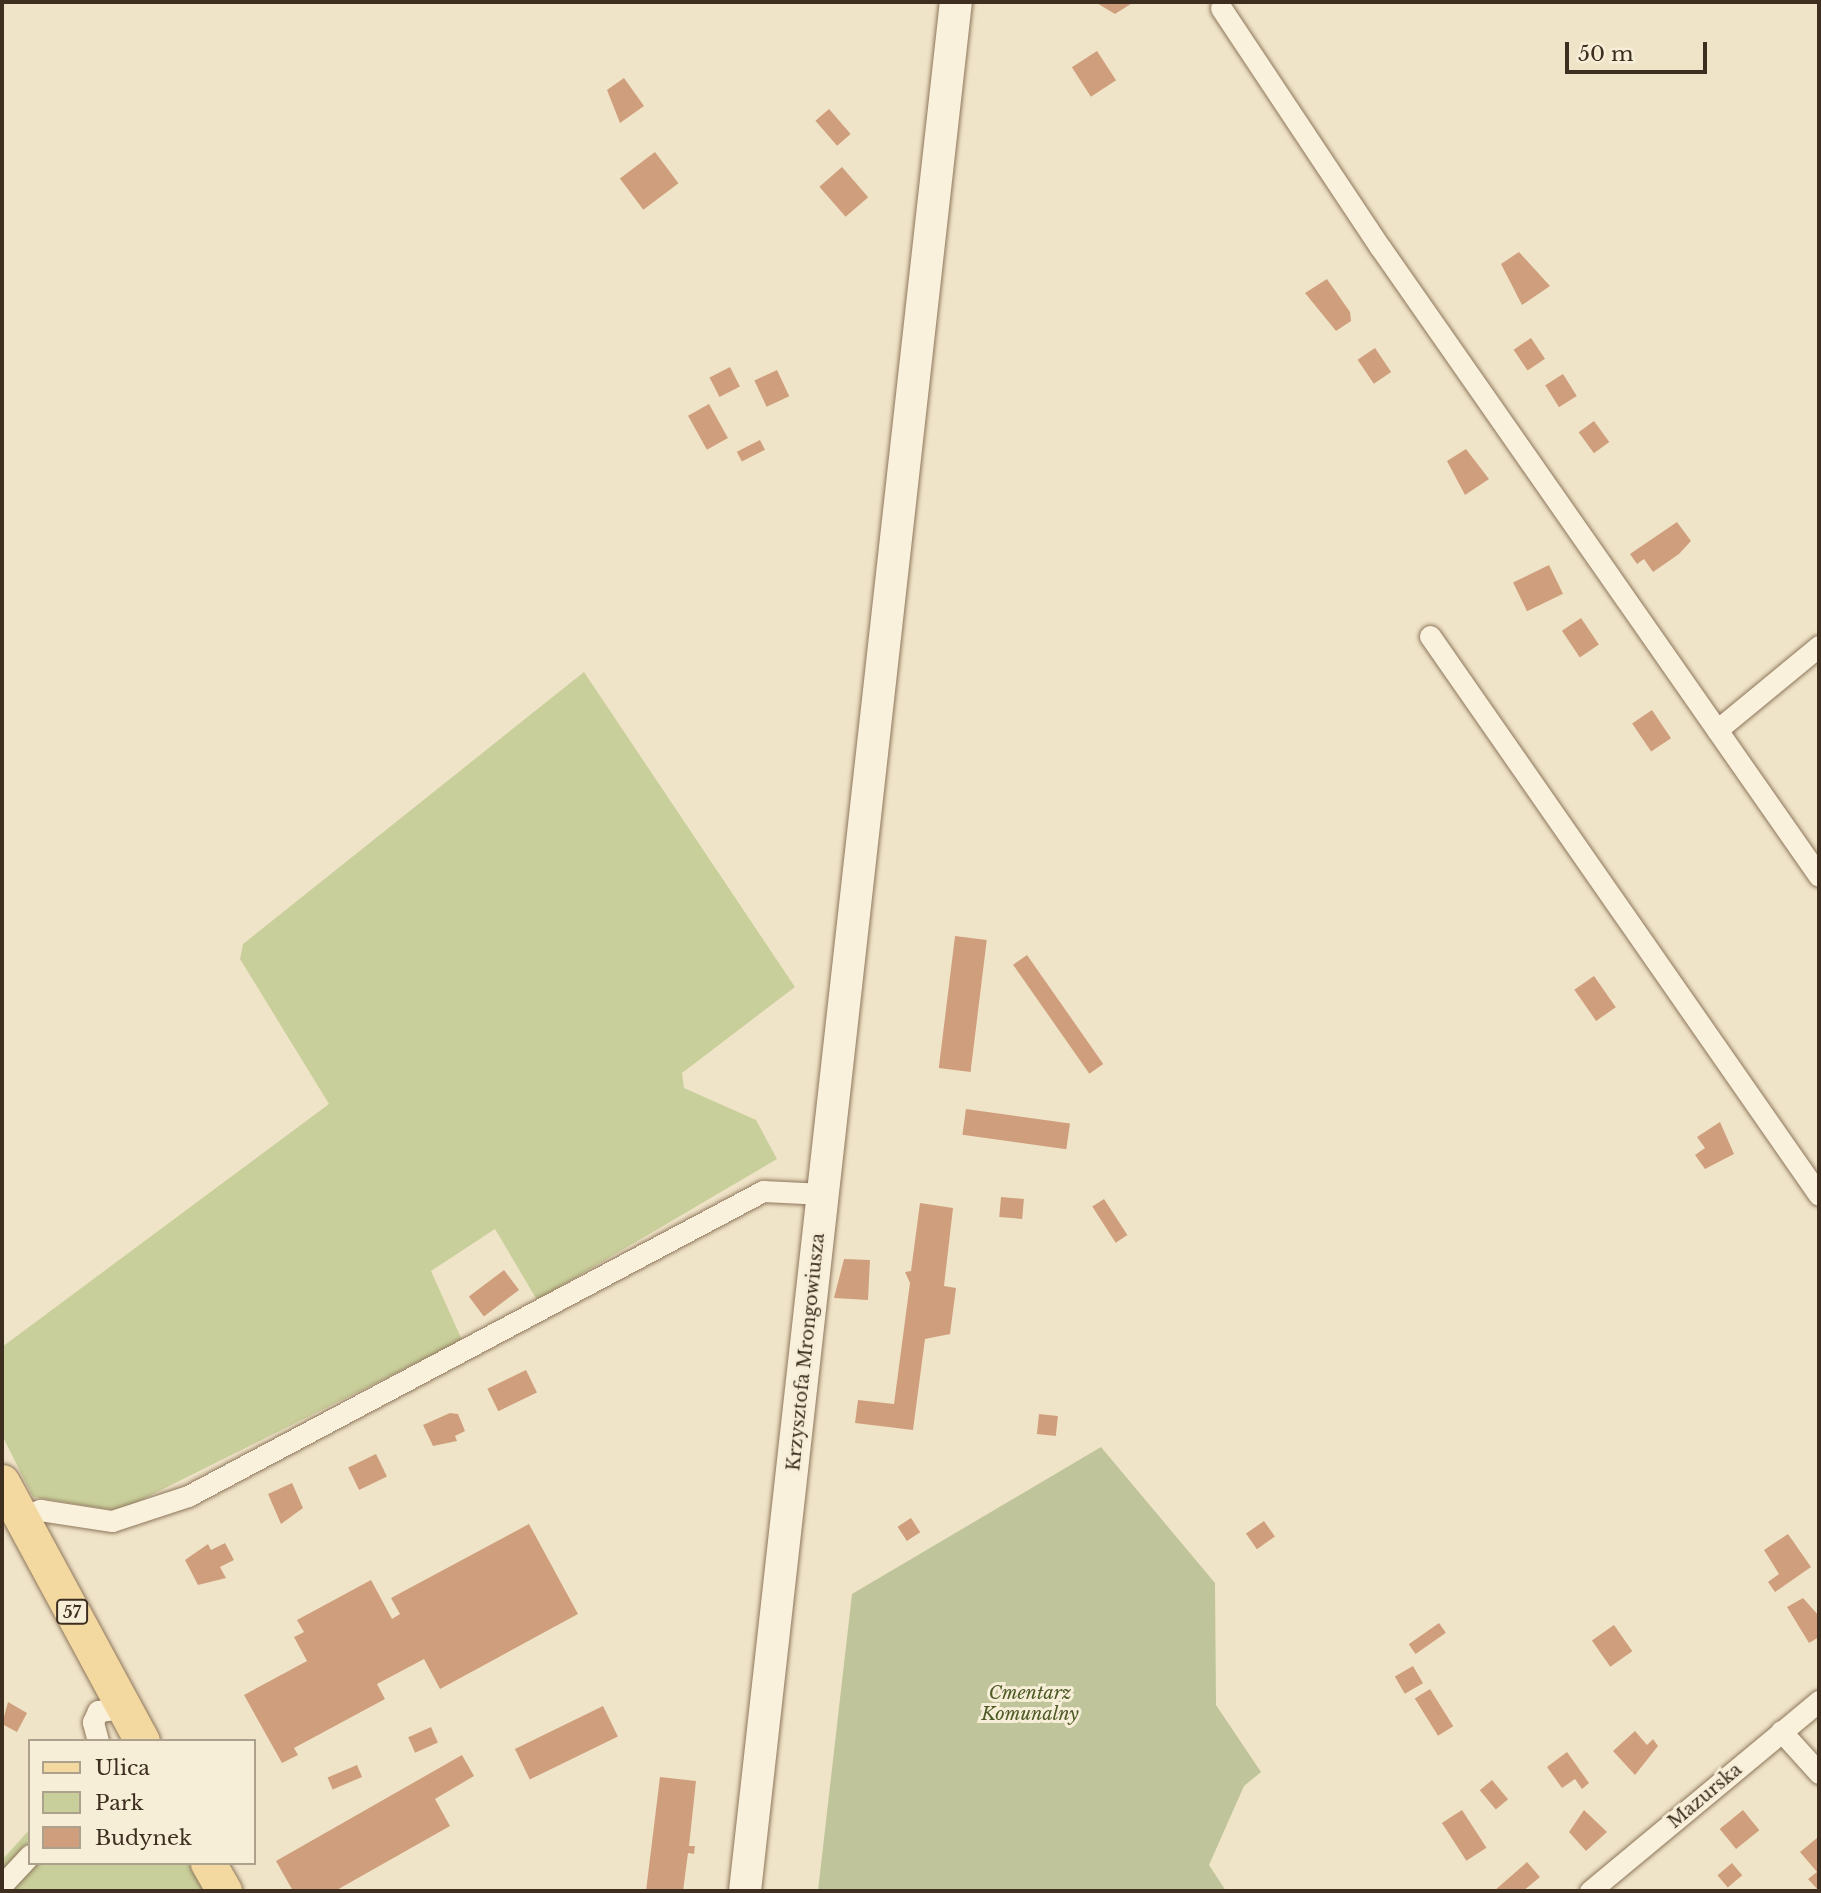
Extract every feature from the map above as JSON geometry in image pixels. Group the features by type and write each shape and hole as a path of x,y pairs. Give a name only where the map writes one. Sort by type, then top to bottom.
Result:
{"main road":[{"name":"Krzysztofa Mrongowiusza","path":"745,1891 956,2"},
{"name":"57","path":"2,1482 141,1739"},
{"path":"209,1865 223,1891"}],"street":[{"path":"1222,4 1819,876"},
{"path":"1430,636 1819,1195"},
{"path":"1717,730 1819,646"},
{"path":"21,1518 40,1510 112,1521 188,1496 763,1191 824,1194"},
{"name":"Mazurska","path":"1590,1891 1819,1701"},
{"path":"97,1739 93,1722 98,1711 125,1709"},
{"path":"1781,1731 1819,1773"},
{"path":"2,1885 28,1857"}],"green space":[{"path":"584,672 795,987 682,1073 684,1088 756,1120 777,1159 537,1300 495,1229 431,1271 462,1340 119,1511 33,1497 2,1435 2,1347 329,1104 240,959 243,944"},
{"name":"Cmentarz Komunalny","path":"1101,1447 1215,1583 1216,1705 1261,1772 1244,1786 1209,1865 1226,1891 818,1891 852,1594"},
{"path":"28,1831 28,1865 196,1865 210,1891 2,1891 2,1860"}],"building":[{"path":"1095,2 1134,2 1115,14"},
{"path":"1097,51 1116,80 1091,97 1072,67"},
{"path":"624,78 644,106 620,123 607,90"},
{"path":"829,109 851,134 837,146 815,121"},
{"path":"655,152 678,183 643,210 620,178"},
{"path":"842,167 868,197 846,217 819,187"},
{"path":"1519,252 1550,286 1522,305 1501,264"},
{"path":"1327,279 1350,312 1351,321 1336,331 1305,293"},
{"path":"1531,338 1545,359 1528,370 1514,350"},
{"path":"1375,348 1391,372 1374,384 1358,360"},
{"path":"730,367 740,387 719,397 710,377"},
{"path":"777,370 789,396 767,407 754,381"},
{"path":"1563,374 1577,396 1559,407 1545,385"},
{"path":"709,404 728,438 707,450 688,416"},
{"path":"1594,421 1609,442 1594,453 1579,432"},
{"path":"760,440 765,450 742,462 737,452"},
{"path":"1466,449 1489,479 1465,495 1447,461"},
{"path":"1677,522 1691,541 1679,554 1653,572 1644,559 1637,564 1630,554"},
{"path":"1549,565 1563,594 1527,611 1513,583"},
{"path":"1581,618 1599,645 1580,657 1562,631"},
{"path":"1652,710 1671,738 1651,752 1632,723"},
{"path":"955,936 987,940 971,1072 939,1068"},
{"path":"1027,955 1103,1064 1089,1074 1013,965"},
{"path":"1594,976 1616,1007 1596,1021 1574,990"},
{"path":"966,1109 1070,1124 1066,1149 962,1135"},
{"path":"1720,1122 1734,1154 1705,1169 1695,1155 1705,1148 1697,1137"},
{"path":"1001,1197 1024,1199 1022,1219 999,1217"},
{"path":"1104,1199 1127,1235 1116,1243 1092,1207"},
{"path":"920,1203 953,1208 944,1286 956,1288 950,1334 925,1339 913,1430 855,1423 858,1400 894,1404 910,1283 905,1272 911,1271"},
{"path":"844,1259 870,1260 868,1300 834,1298"},
{"path":"504,1270 519,1290 484,1316 469,1296"},
{"path":"526,1370 537,1392 498,1411 487,1389"},
{"path":"450,1413 458,1414 465,1431 455,1436 457,1441 433,1446 423,1425"},
{"path":"1039,1414 1058,1416 1056,1436 1037,1434"},
{"path":"376,1454 387,1476 359,1490 348,1468"},
{"path":"292,1483 303,1508 281,1524 268,1494"},
{"path":"911,1518 920,1532 907,1541 898,1527"},
{"path":"1264,1521 1275,1537 1257,1549 1246,1534"},
{"path":"529,1524 578,1614 440,1689 424,1659 377,1684 385,1699 294,1748 298,1755 282,1763 244,1695 307,1661 294,1637 304,1632 297,1620 371,1580 392,1619 400,1614 391,1598"},
{"path":"1788,1534 1811,1567 1775,1592 1768,1582 1779,1574 1764,1550"},
{"path":"225,1543 234,1560 220,1567 226,1578 198,1585 185,1560 208,1544 211,1550"},
{"path":"1803,1598 1819,1616 1819,1637 1809,1643 1787,1607"},
{"path":"1439,1623 1446,1633 1416,1654 1409,1644"},
{"path":"1614,1625 1632,1651 1610,1667 1592,1640"},
{"path":"1413,1666 1423,1683 1405,1694 1395,1676"},
{"path":"1430,1689 1453,1726 1438,1736 1415,1699"},
{"path":"8,1702 27,1713 17,1732 2,1724"},
{"path":"603,1706 618,1737 530,1780 515,1749"},
{"path":"431,1727 438,1743 415,1753 408,1737"},
{"path":"1635,1731 1647,1745 1653,1739 1658,1746 1635,1775 1613,1751"},
{"path":"1567,1752 1589,1783 1582,1789 1575,1779 1562,1788 1547,1767"},
{"path":"462,1755 474,1776 435,1799 450,1826 335,1891 293,1891 276,1861"},
{"path":"357,1765 362,1777 333,1789 328,1778"},
{"path":"660,1777 696,1781 689,1846 695,1846 694,1854 688,1853 683,1891 646,1891"},
{"path":"1492,1780 1508,1799 1496,1809 1480,1790"},
{"path":"1462,1810 1487,1848 1466,1861 1442,1823"},
{"path":"1584,1810 1607,1832 1586,1851 1569,1832"},
{"path":"1743,1810 1759,1830 1736,1849 1720,1829"},
{"path":"1817,1838 1819,1891 1808,1879 1817,1872 1800,1852"},
{"path":"1527,1862 1540,1877 1523,1891 1494,1891"},
{"path":"1732,1863 1742,1875 1728,1887 1717,1875"}]}
